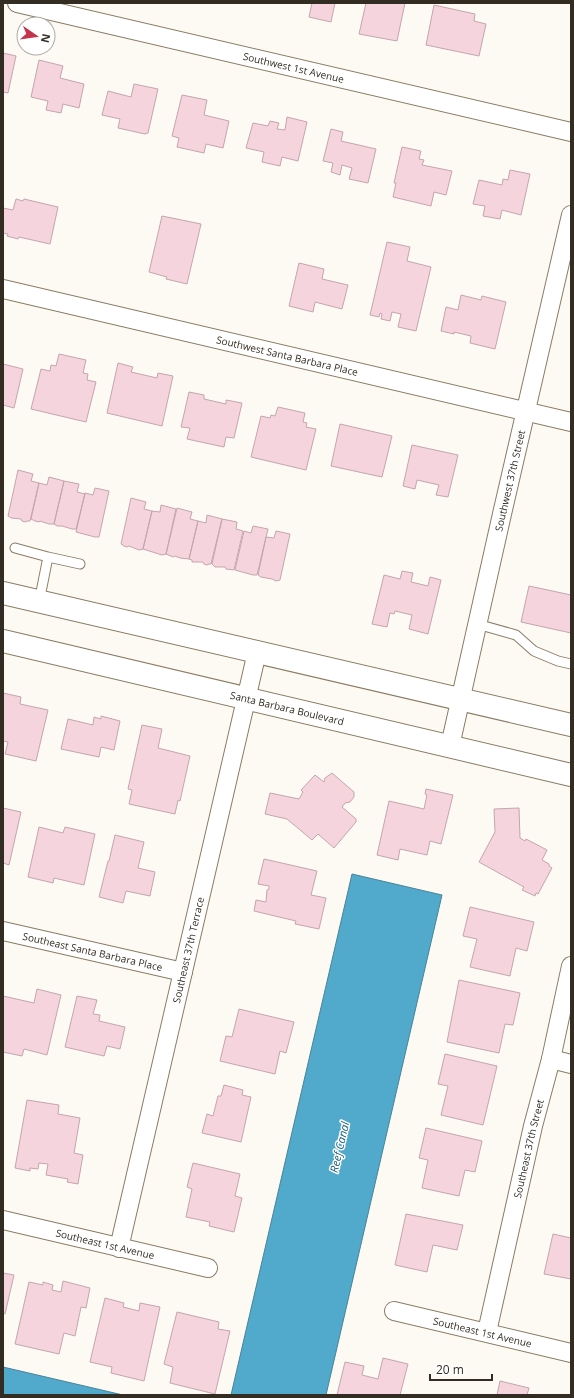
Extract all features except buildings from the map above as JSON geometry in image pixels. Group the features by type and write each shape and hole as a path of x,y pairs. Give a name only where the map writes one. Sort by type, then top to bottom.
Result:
{"main road":[{"path":"3,593 571,725"},
{"name":"Santa Barbara Boulevard","path":"3,642 571,774"}],"street":[{"name":"Southwest 1st Avenue","path":"17,3 571,132"},
{"name":"Southwest 37th Street","path":"450,746 571,215"},
{"name":"Southwest Santa Barbara Place","path":"3,289 571,422"},
{"name":"Southeast 37th Terrace","path":"119,1248 202,896 257,652"},
{"name":"Southeast Santa Barbara Place","path":"3,930 183,972"},
{"name":"Southeast 37th Street","path":"486,1332 533,1126 551,1059 571,966"},
{"path":"551,1059 571,1064"},
{"name":"Southeast 1st Avenue","path":"3,1220 208,1268"},
{"name":"Southeast 1st Avenue","path":"394,1310 571,1353"}],"lane":[{"path":"15,548 80,564"},
{"path":"39,602 48,557"},
{"path":"477,624 516,635 534,651 558,661 571,664"}],"water":[{"name":"Reef Canal","path":"352,874 442,895 326,1395 231,1395"},
{"path":"3,1367 123,1395 3,1395"}]}
